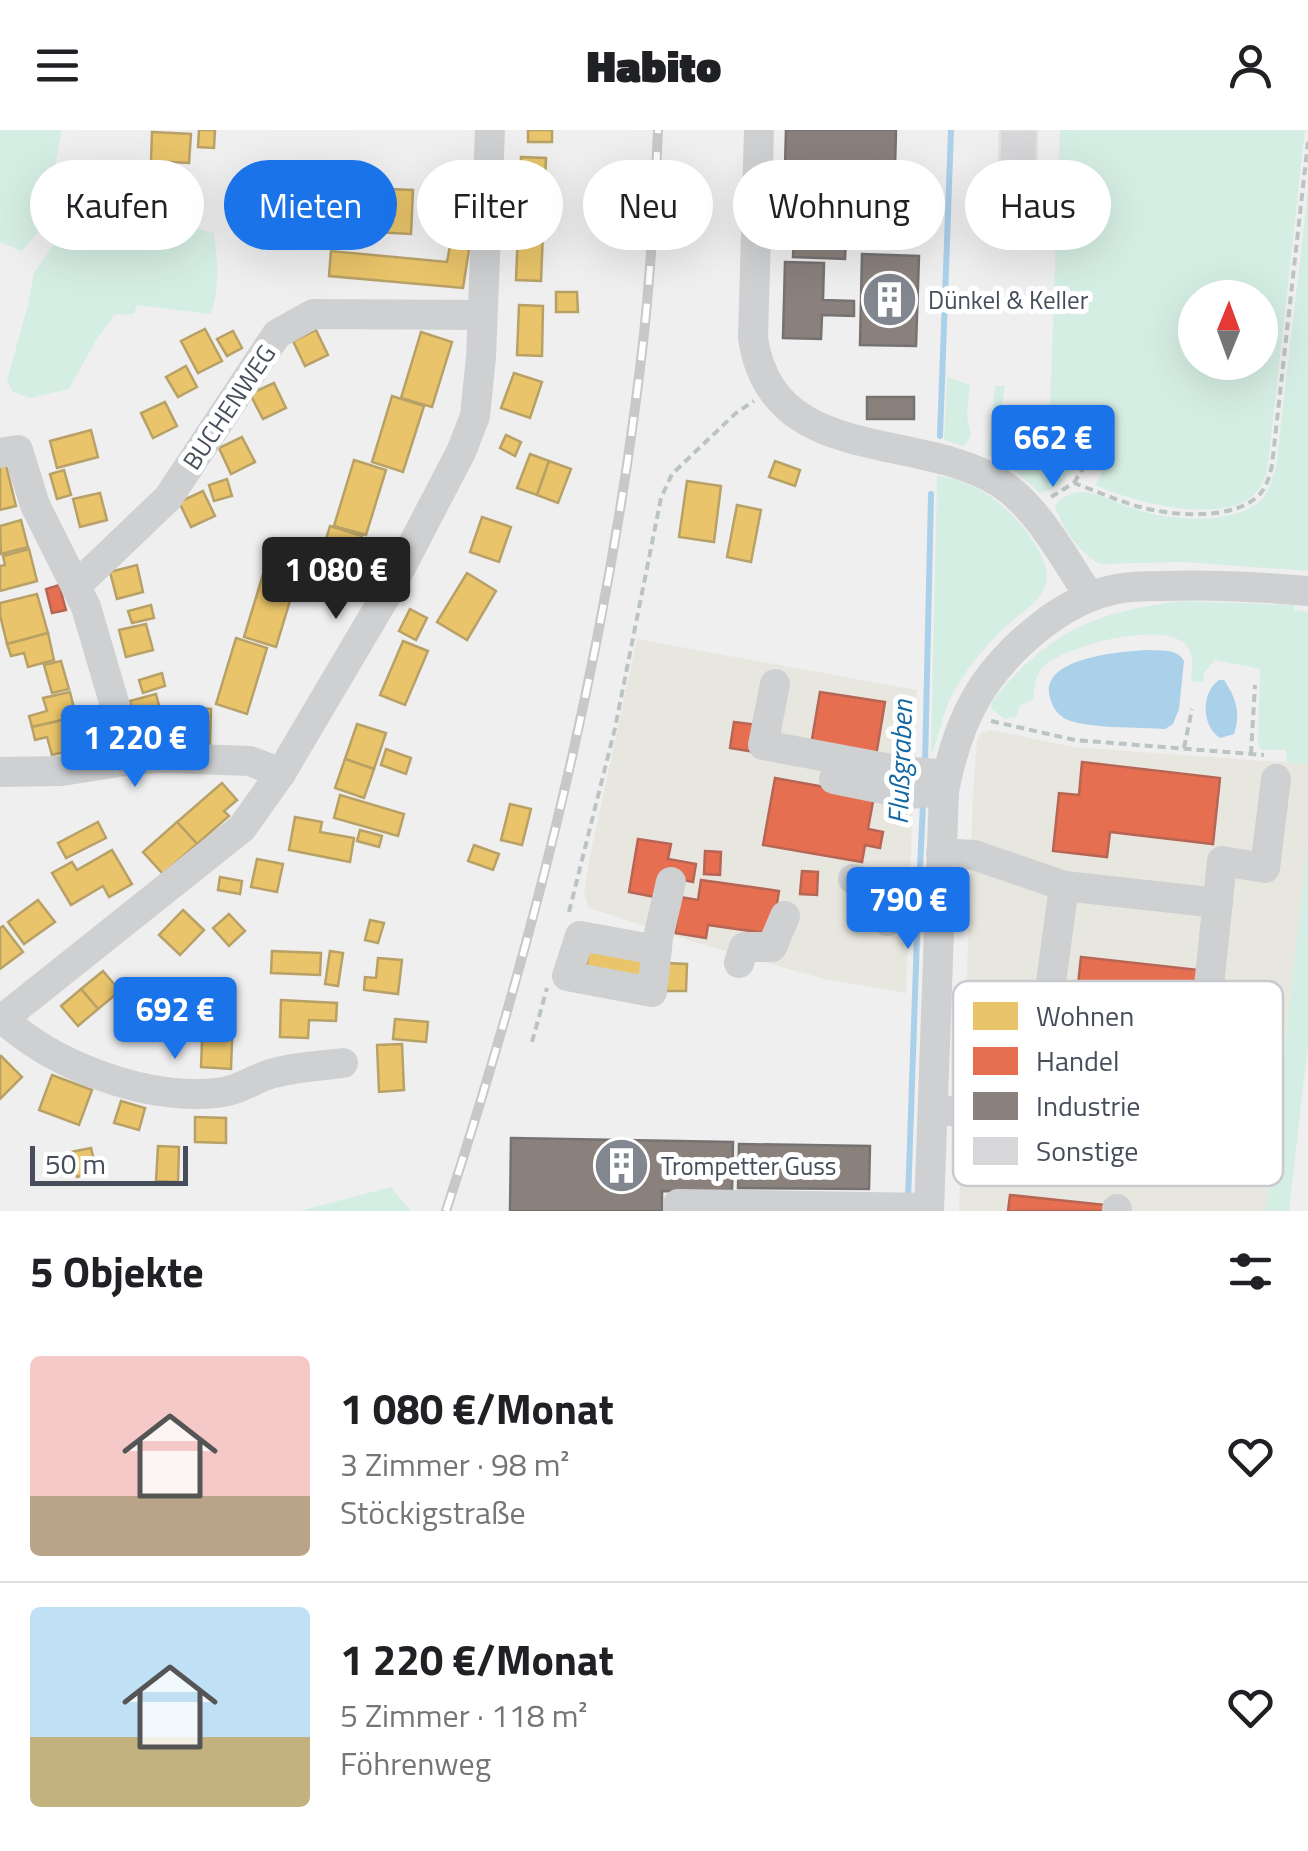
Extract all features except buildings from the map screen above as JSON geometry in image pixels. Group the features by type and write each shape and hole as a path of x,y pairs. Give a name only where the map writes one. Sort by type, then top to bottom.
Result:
{"street":[{"path":"342,1063 271,1074 245,1087 217,1094 177,1093 136,1086 56,1058 1,1019 242,828 281,774 388,592 476,416 490,130"},
{"path":"760,130 753,338 756,361 770,390 782,404 816,427 877,446 950,461 1005,486 1034,514 1090,597"},
{"name":"BUCHENWEG","path":"76,586 168,498 277,334 313,314 482,315"},
{"path":"0,453 18,450 35,505 86,606 132,760"},
{"path":"678,1204 907,1209 933,1110 910,903 941,854 930,783 952,750 989,676 1016,646 1053,617 1090,597 1116,589 1248,586 1308,591"},
{"path":"775,684 763,745 930,783"},
{"path":"0,772 62,771 164,758 250,761 281,774"},
{"path":"757,763 930,783"},
{"path":"1210,981 1222,862 1264,868 1270,767"},
{"path":"941,854 974,855 1064,886 1218,903"},
{"path":"853,880 890,888 910,903"},
{"path":"657,950 671,882"},
{"path":"1051,981 1064,886"},
{"path":"739,964 744,947 772,947 786,916"},
{"path":"933,1110 953,1111"}],"path":[{"path":"1074,483 1142,508 1200,514 1243,506 1264,491 1272,465 1308,142"},
{"path":"570,910 615,728 661,498 672,474 736,412 770,390"},
{"path":"1034,514 1044,501 1074,483 1089,458"},
{"path":"1251,754 1255,685"},
{"path":"1184,749 1192,708"},
{"path":"969,710 994,722 1050,736 1251,754 1270,767"},
{"path":"532,1042 548,985"}],"shaded area":[{"path":"637,639 917,690 906,993 824,979 589,908 584,893 590,856"},
{"path":"992,730 1073,747 1308,764 1308,842 1283,1062 1283,981 967,981 973,791 977,740 981,733"},
{"path":"960,1186 1269,1186 1266,1211 959,1211"}],"green space":[{"path":"0,130 62,130 56,160 30,160 30,242 22,251 0,242"},
{"path":"1060,130 1305,130 1278,374 1278,280 1178,280 1178,380 1277,380 1268,465 1260,488 1246,500 1227,507 1205,510 1156,504 1095,485 1101,475 1099,460 1088,452 1062,482 1040,493 1015,471 988,455 995,386 1005,386 997,436 1023,454 1048,459 1056,250 1111,250 1111,160 1059,160"},
{"path":"1308,191 1308,571 1184,562 1100,564 1079,547 1062,522 1055,505 1067,496 1089,493 1154,514 1202,518 1248,509 1266,493 1276,466"},
{"path":"204,230 214,233 217,285 210,314 137,305 134,314 114,315 69,389 31,398 13,392 7,380 34,273 50,250 204,250"},
{"path":"947,377 970,385 967,416 971,435 964,446 944,440"},
{"path":"937,476 968,484 1009,512 1031,537 1047,578 1037,600 1001,631 967,671 950,699 931,751"},
{"path":"1180,601 1295,605 1294,610 1308,612 1308,764 1287,763 1286,750 1261,750 1260,669 1215,660 1204,673 1203,682 1191,681 1190,652 1173,637 1135,635 1090,644 1042,668 1036,679 1034,699 1020,706 1016,717 1005,719 991,709 992,701 1013,677 1053,642 1074,630 1121,612"},
{"path":"1308,842 1308,1044 1289,1211 1266,1211 1269,1186 1283,1186 1283,1062"},
{"path":"391,1187 411,1211 299,1211"}],"water":[{"path":"1149,650 1173,652 1184,661 1179,709 1173,724 1165,729 1098,726 1072,722 1056,710 1049,692 1051,680 1060,671 1088,658"},
{"path":"1219,680 1224,680 1228,687 1237,712 1234,734 1220,738 1209,726 1206,709 1209,692"}],"waterway":[{"name":"Flußgraben","path":"940,436 951,130"},
{"name":"Flußgraben","path":"925,765 931,494"},
{"name":"Flußgraben","path":"919,890 923,803"},
{"name":"Flußgraben","path":"908,1200 918,907"}],"railway":[{"path":"446,1211 512,996 568,777 591,667 630,446 644,334 658,130"}],"place":[{"name":"Dünkel & Keller","path":"889,300"},
{"name":"Trompetter Guss","path":"622,1166"}]}
